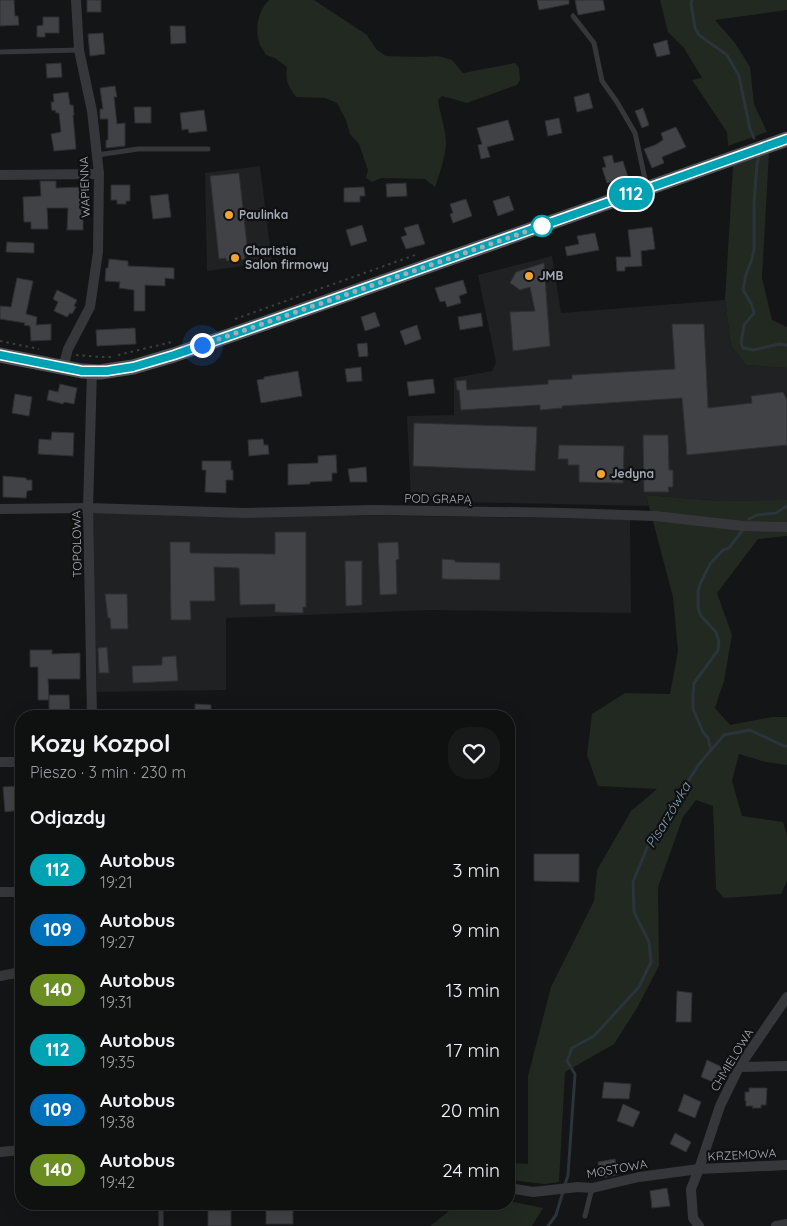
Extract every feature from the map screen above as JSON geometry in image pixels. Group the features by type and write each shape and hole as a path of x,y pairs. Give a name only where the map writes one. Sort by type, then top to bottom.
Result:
{"main road":[{"path":"0,355 65,361 92,372 133,367 174,355 787,139"}],"street":[{"name":"WAPIENNA","path":"65,361 68,349 90,307 98,252 99,174 92,111 78,50 76,0"},
{"path":"0,175 99,174"},
{"name":"TOPOLOWA","path":"92,372 88,508 92,710"},
{"name":"POD GRAPĄ","path":"0,509 88,508 245,513 374,510 565,513 656,516 743,526 787,527"},
{"path":"0,762 15,762"},
{"path":"0,892 15,892"},
{"path":"0,976 15,973"},
{"name":"CHMIELOWA","path":"699,1226 693,1218 691,1188 720,1106 739,1068 787,997"},
{"path":"739,1068 787,1066"},
{"path":"0,1152 15,1151"},
{"name":"KRZEMOWA","path":"699,1169 787,1165"},
{"name":"MOSTOWA","path":"515,1189 533,1192 578,1187 592,1188 639,1177 699,1169"},
{"path":"776,1226 787,1224"}],"lane":[{"path":"573,16 594,43 602,81 635,133 648,188"},
{"path":"0,52 78,50"},
{"path":"97,156 138,149 208,149"},
{"path":"585,1216 592,1188"},
{"path":"161,1210 162,1226"}],"path":[{"path":"230,321 415,255 423,255"},
{"path":"0,341 38,348"},
{"path":"65,361 115,356 174,341"}],"shaded area":[{"path":"269,0 314,0 367,35 376,49 386,56 438,56 452,60 463,73 515,63 519,68 520,80 517,85 467,103 442,96 438,100 446,144 435,187 425,179 381,178 372,182 366,178 368,170 359,144 350,134 346,120 337,103 325,98 296,97 288,83 286,76 287,67 275,58 266,55 260,45 257,33 258,21 265,4"},
{"path":"660,0 787,0 787,10 715,20 735,43 750,67 754,104 767,132 728,146 727,132 692,80 702,78 684,48 668,32"},
{"path":"769,153 762,278 772,320 787,327 787,368 746,365 731,346 725,300 733,166"},
{"path":"260,166 272,262 207,271 205,173"},
{"path":"552,256 561,313 725,300 731,346 746,365 787,368 787,500 720,501 646,495 649,506 411,501 407,416 454,415 454,378 492,371 496,362 478,275"},
{"path":"646,495 720,501 787,500 787,536 758,539 717,593 732,635 724,681 715,708 730,725 772,717 787,717 787,765 766,762 739,754 732,781 742,816 783,822 787,835 787,881 781,894 724,898 716,889 713,806 696,800 683,817 658,887 659,966 637,1008 614,1044 565,1072 559,1182 545,1184 515,1181 515,1163 528,1164 528,1076 551,987 594,901 597,870 631,811 657,789 598,786 587,755 592,714 625,693 670,694 678,651 673,597"},
{"path":"91,512 630,519 631,613 431,610 226,618 226,690 97,692"},
{"path":"515,1202 543,1208 532,1226 430,1226 450,1210 515,1210"}],"building":[{"path":"0,0 14,0 15,16 18,16 19,25 0,26"},
{"path":"87,0 101,0 101,12 87,12"},
{"path":"537,0 569,0 569,4 539,10"},
{"path":"575,0 603,0 605,10 578,15"},
{"path":"43,17 59,17 59,33 45,33 45,37 37,37 37,26 43,25"},
{"path":"170,26 185,26 186,43 171,44"},
{"path":"103,33 105,54 90,56 88,34"},
{"path":"667,40 670,54 657,57 653,44"},
{"path":"61,63 62,77 47,78 46,64"},
{"path":"115,86 117,97 114,97 117,124 125,123 125,146 106,148 108,119 100,119 100,109 103,109 100,88"},
{"path":"68,92 70,105 73,105 76,149 54,151 51,134 61,132 59,113 56,113 55,110 52,111 51,102 54,102 53,94"},
{"path":"589,93 593,108 577,112 574,97"},
{"path":"134,107 151,107 151,123 135,123"},
{"path":"643,108 649,125 642,128 635,111"},
{"path":"204,110 207,131 189,133 188,129 182,130 180,113"},
{"path":"559,118 562,133 548,136 545,121"},
{"path":"508,120 514,140 487,147 490,157 481,159 478,145 482,144 477,128"},
{"path":"676,127 686,147 662,157 664,163 652,168 644,149 663,140 661,133"},
{"path":"612,155 614,163 623,161 628,177 607,183 602,168 606,167 603,157"},
{"name":"Paulinka","path":"239,173 248,254 244,254 245,259 226,261 226,258 219,259 210,176"},
{"path":"40,181 56,181 56,188 82,187 83,230 67,230 68,208 47,208 48,229 31,229 31,222 24,222 23,197 41,196"},
{"path":"406,183 407,196 387,197 386,184"},
{"path":"111,185 130,185 130,201 126,201 126,204 117,204 117,200 111,200"},
{"path":"364,187 365,196 360,196 360,202 344,202 344,188"},
{"path":"168,194 171,217 153,219 150,196"},
{"path":"509,196 514,210 498,216 493,201"},
{"path":"466,199 472,216 453,223 450,214 453,213 450,204"},
{"path":"418,224 425,244 406,249 401,237 407,235 404,228"},
{"path":"362,225 367,241 351,246 346,230"},
{"path":"652,227 655,249 641,251 642,266 625,267 625,271 617,271 616,257 631,257 628,230"},
{"path":"595,233 599,250 567,256 565,247 579,244 577,236"},
{"path":"7,242 34,243 34,253 6,252"},
{"path":"109,259 128,261 128,266 174,268 174,279 165,278 165,286 145,285 145,311 134,311 134,290 119,288 120,282 105,281"},
{"path":"544,263 550,346 513,351 510,312 535,311 530,287 520,290 510,283 516,272"},
{"path":"17,278 33,281 26,314 37,317 36,325 51,324 51,340 31,341 30,326 24,325 25,323 0,319 0,306 11,307"},
{"path":"463,280 467,293 459,296 461,303 447,307 445,301 440,302 435,288"},
{"path":"57,290 77,300 72,314 70,313 67,317 54,311 58,302 53,299"},
{"path":"375,312 380,326 365,331 361,317"},
{"path":"481,313 483,326 460,330 458,317"},
{"path":"672,324 704,324 708,408 752,403 751,396 783,392 787,400 787,445 687,455 682,398 562,406 562,408 540,410 540,405 461,410 456,381 466,380 467,390 548,384 548,380 572,379 572,375 675,369"},
{"path":"417,325 421,339 405,345 400,331"},
{"path":"135,328 136,344 97,346 96,330"},
{"path":"367,343 368,356 359,357 357,344"},
{"path":"361,367 362,381 347,382 345,369"},
{"path":"298,371 302,396 261,403 257,380"},
{"path":"433,379 435,393 409,396 407,382"},
{"path":"60,384 77,388 74,404 64,402 63,404 47,400 49,390 58,392"},
{"path":"15,394 32,397 29,416 12,413"},
{"path":"414,423 537,427 535,471 413,466"},
{"path":"52,432 74,433 73,456 38,454 39,439 51,440"},
{"path":"643,435 668,435 669,470 673,470 673,487 668,487 669,492 644,492"},
{"path":"263,439 264,445 268,445 269,454 249,456 248,440"},
{"name":"Jedyna","path":"559,445 624,446 623,483 579,482 579,465 568,465 568,459 558,459"},
{"path":"336,455 337,473 332,473 332,481 288,485 288,464 318,463 318,456"},
{"path":"202,461 231,461 233,480 226,480 226,493 205,492 206,470 202,470"},
{"path":"366,467 367,482 350,482 348,469"},
{"path":"3,476 32,480 32,490 27,491 26,498 3,497"},
{"path":"275,532 306,532 306,607 303,607 303,613 275,612 275,604 240,605 239,568 214,567 215,601 190,601 191,620 171,620 170,542 190,542 190,553 275,554"},
{"path":"398,542 399,559 396,560 397,594 380,595 378,543"},
{"path":"442,559 455,560 455,562 500,563 500,580 442,579"},
{"path":"345,561 362,561 362,605 346,606"},
{"path":"105,594 127,594 128,629 111,629"},
{"path":"107,647 109,673 99,673 98,648"},
{"path":"30,650 52,650 52,654 80,653 80,679 48,679 49,700 38,700 38,667 30,667"},
{"path":"176,656 178,681 133,683 132,666 162,665 162,657"},
{"path":"49,695 69,695 70,710 49,710"},
{"path":"195,704 211,705 211,710 195,710"},
{"path":"15,786 15,811 5,812 3,787"},
{"path":"534,854 579,854 579,882 534,881"},
{"path":"677,991 692,993 691,1022 676,1022"},
{"path":"707,1060 724,1068 718,1084 701,1077"},
{"path":"604,1082 631,1084 629,1099 602,1098"},
{"path":"749,1088 767,1088 766,1105 761,1105 761,1108 746,1106 745,1092 749,1092"},
{"path":"684,1094 701,1102 695,1118 678,1111"},
{"path":"623,1104 640,1112 633,1127 617,1121"},
{"path":"675,1133 691,1142 686,1152 670,1144"},
{"path":"615,1159 618,1175 600,1178 598,1162"},
{"path":"667,1188 670,1206 652,1208 650,1191"},
{"path":"208,1210 231,1210 231,1226 208,1226"},
{"path":"266,1210 293,1210 293,1224 266,1224"}],"waterway":[{"path":"692,0 695,28 699,35 727,55 739,76 750,129 754,138"},
{"path":"759,156 754,203 754,249 743,290 752,305 754,313 744,325 741,343 743,348 753,350 779,344 787,345"},
{"path":"749,519 757,515 776,513 787,506"},
{"path":"711,750 708,738 703,732 693,709 693,696 694,683 718,650 719,642 716,632 701,616 698,608 698,591 710,564 723,550 729,548 742,531"},
{"name":"Pisarzówka","path":"548,1226 556,1215 568,1175 575,1074 567,1061 572,1048 594,1036 639,987 651,962 649,942 634,912 633,882 649,843 699,764 724,735 750,730 787,746"}],"bus line":[{"name":"112","path":"0,355 82,371 100,372 133,367 174,355 787,139"}],"place":[{"name":"Paulinka","path":"229,215"},
{"name":"Charistia Salon firmowy","path":"235,258"},
{"name":"JMB","path":"529,276"},
{"name":"Jedyna","path":"601,474"}],"route":[{"path":"202,345 542,226"}]}
